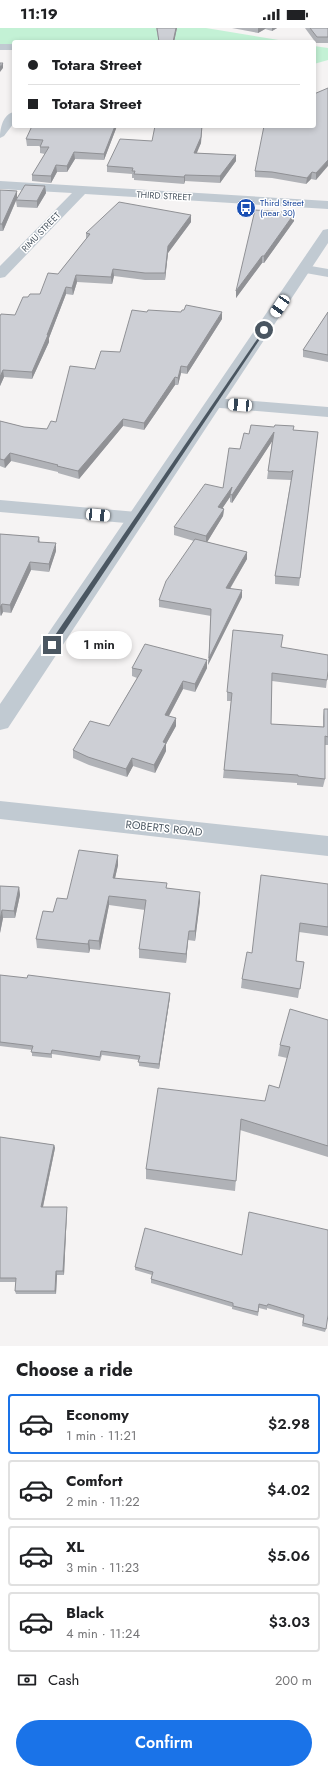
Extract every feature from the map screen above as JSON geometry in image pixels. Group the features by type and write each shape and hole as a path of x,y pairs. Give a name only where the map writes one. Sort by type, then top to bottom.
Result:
{"street":[{"path":"0,47 12,47"},
{"path":"0,134 12,118"},
{"name":"THIRD STREET","path":"0,185 328,205"},
{"name":"RIMU STREET","path":"0,274 81,191"},
{"path":"0,722 328,233"},
{"path":"0,257 16,258"},
{"path":"304,269 328,273"},
{"path":"215,403 328,412"},
{"path":"0,506 137,518"},
{"name":"ROBERTS ROAD","path":"0,810 328,846"}],"green space":[{"path":"0,28 206,28 279,40 12,40 12,45 0,44"},
{"path":"316,46 328,48 328,60 316,63"}],"building":[{"path":"157,28 176,28 173,40 159,40"},
{"path":"310,28 328,28 328,37 317,37"},
{"path":"328,88 328,160 316,173 312,172 307,178 272,172 255,171 264,128 316,128 316,93"},
{"path":"31,128 114,128 104,154 74,152 67,166 56,165 51,176 32,175 49,147 40,147 43,140 26,139"},
{"path":"155,128 202,128 201,137 194,153 236,155 220,176 185,175 184,177 134,174 135,171 132,171 133,168 107,166 120,139 152,141"},
{"path":"25,185 45,186 37,201 16,200"},
{"path":"0,190 17,191 2,224 0,224"},
{"path":"119,202 191,215 168,246 165,273 145,273 113,269 111,277 76,275 72,288 66,287 32,372 3,370 0,377 1,314 15,315 23,297 28,297 30,294 40,294 48,273 58,274 90,234 86,233"},
{"path":"255,210 294,214 264,256 262,256 236,291"},
{"path":"186,305 222,312 187,367 181,366 178,378 175,377 144,423 123,419 78,471 10,453 4,460 0,459 0,421 24,427 47,429 51,421 56,422 70,366 95,369 101,351 120,352 132,310 147,312 148,310 181,312 184,310"},
{"path":"328,312 328,355 303,350"},
{"path":"251,425 274,427 275,425 294,426 293,430 318,432 300,578 275,576 293,470 291,472 268,471 274,432 232,495 230,494 232,487 218,507 224,509 206,536 174,527 205,484 223,488 229,448 240,449 244,433 249,434"},
{"path":"0,534 39,537 38,542 56,543 49,564 30,562 10,605 2,604 0,607"},
{"path":"195,539 247,552 226,588 242,590 209,658 211,609 159,600 166,581"},
{"path":"233,630 283,635 281,647 328,655 327,680 272,673 271,724 324,727 324,709 328,709 328,737 325,736 325,779 298,775 224,770 232,693 227,692"},
{"path":"145,644 207,660 195,684 183,681 165,715 176,718 163,742 166,743 154,765 132,758 126,769 88,757 73,750 90,721 109,726 142,670 132,668"},
{"path":"79,850 118,855 113,878 167,883 166,888 200,892 195,931 189,931 186,954 139,949 146,900 109,896 99,941 89,940 88,944 36,939 43,911 53,912 57,898 67,899"},
{"path":"261,875 328,884 328,927 300,923 296,961 304,962 300,989 242,979 247,952 252,953"},
{"path":"0,886 19,887 14,911 2,910 0,920"},
{"path":"0,975 27,978 28,975 170,993 159,1064 138,1062 140,1056 101,1051 100,1057 52,1050 51,1054 31,1052 33,1046 0,1042"},
{"path":"290,1009 328,1020 328,1146 241,1119 236,1181 146,1169 158,1088 265,1101 269,1085 279,1088 290,1047 280,1045"},
{"path":"0,1137 54,1145 41,1207 67,1207 63,1271 56,1271 55,1291 15,1291 16,1278 0,1278"},
{"path":"249,1212 328,1230 328,1315 326,1329 303,1323 304,1315 268,1304 267,1306 259,1304 258,1312 233,1306 233,1303 151,1279 153,1272 135,1267 145,1228 242,1255"}],"place":[{"name":"Third Street (near 30)","path":"246,208"}],"route":[{"path":"52,645 264,330"}]}
